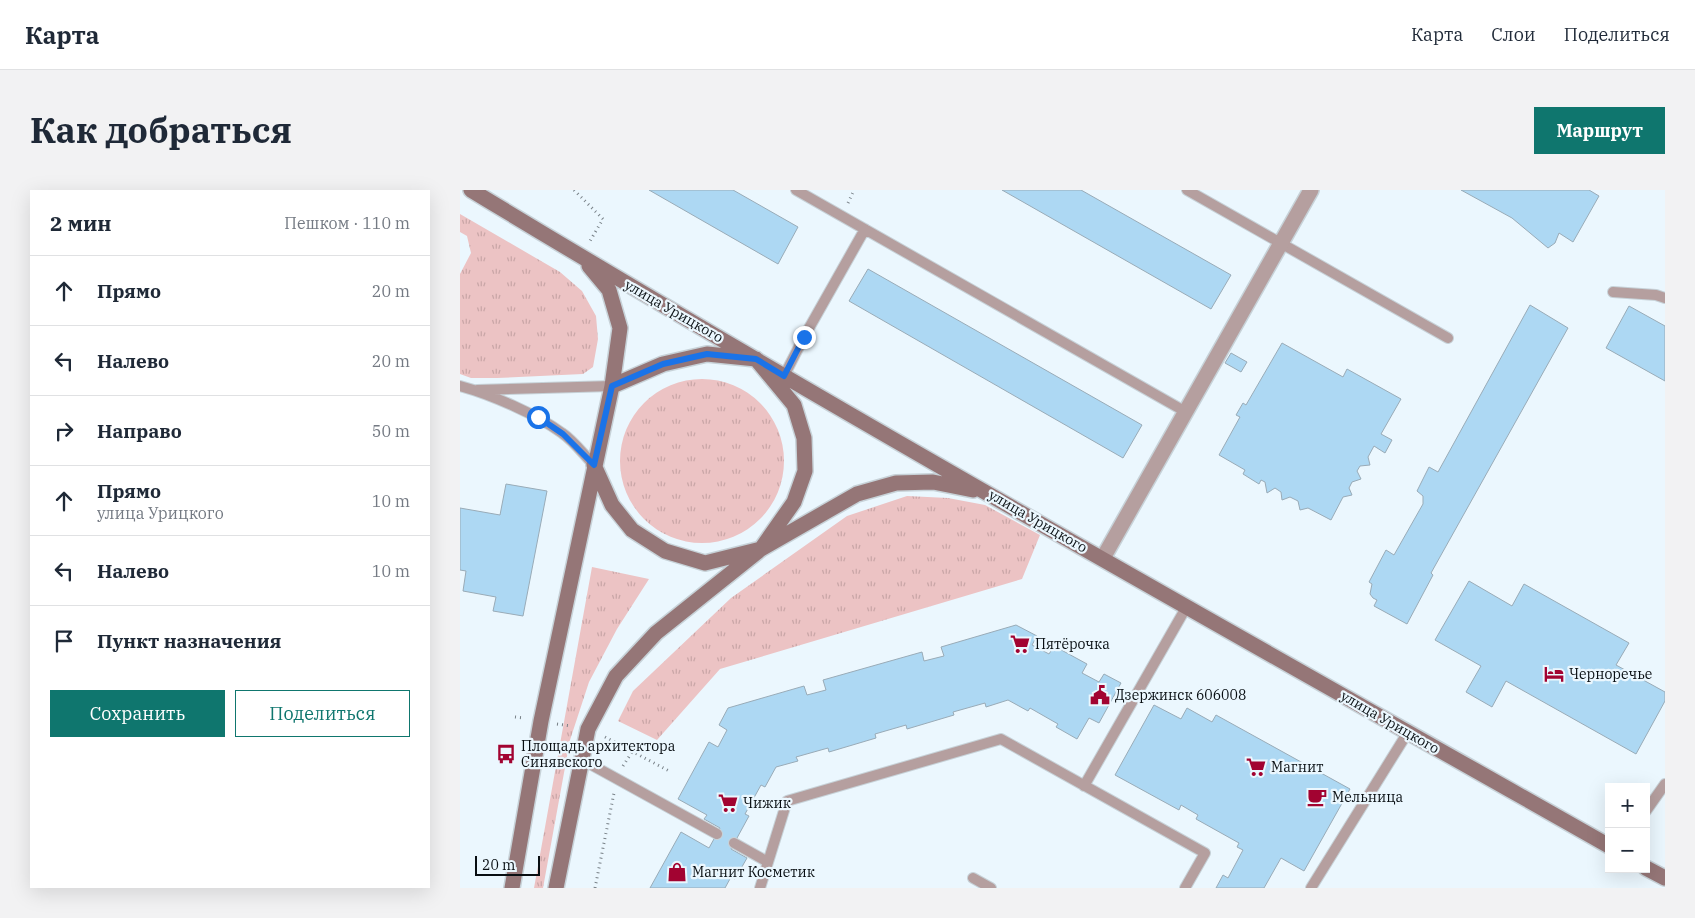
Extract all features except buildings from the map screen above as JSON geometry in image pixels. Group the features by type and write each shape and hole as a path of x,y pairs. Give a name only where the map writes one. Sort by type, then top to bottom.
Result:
{"street":[{"name":"улица Урицкого","path":"471,190 784,376 1605,844"},
{"path":"1103,558 1311,190"},
{"path":"512,888 541,721 612,386 620,328 609,290 581,257"},
{"path":"594,465 612,504 632,530 665,551 706,563 761,549 794,502 805,471 804,438 794,405 756,359 707,354 663,364 612,386"},
{"path":"556,888 588,729 616,676 656,633 761,549 857,494 896,483 933,482 987,492"},
{"path":"1650,870 1665,878"}],"lane":[{"path":"796,190 1186,412"},
{"path":"1187,190 1448,338"},
{"path":"784,376 864,229"},
{"path":"1613,292 1656,295 1665,298"},
{"path":"460,386 538,417 563,434 594,465"},
{"path":"473,390 612,386"},
{"path":"1084,786 1187,606"},
{"path":"1311,888 1408,732"},
{"path":"760,888 787,801 1001,739 1205,853 1185,888"},
{"path":"581,759 717,834"},
{"path":"1650,805 1665,784"},
{"path":"734,843 768,862"},
{"path":"973,878 991,888"}],"path":[{"path":"574,190 603,219"},
{"path":"595,888 616,778 632,752"}],"green space":[{"path":"460,214 560,272 582,291 596,316 598,339 593,367 583,374 471,378 460,374 460,274 471,253 467,236 460,232"},
{"path":"710,379 726,382 741,388 766,409 775,422 781,437 784,461 783,477 775,500 754,525 741,534 726,540 694,543 678,540 663,534 638,513 629,500 623,485 620,453 623,437 629,422 650,397 663,388 678,382"},
{"path":"907,496 948,498 985,505 1040,535 1022,579 720,669 657,740 618,721 633,691 731,598 847,516"},
{"path":"592,567 649,579 617,629 589,682 570,740 543,888 534,888"}],"place":[{"name":"Пятёрочка","path":"1020,644"},
{"name":"Черноречье","path":"1554,674"},
{"name":"Дзержинск 606008","path":"1100,695"},
{"name":"Площадь архитектора Синявского","path":"506,754"},
{"name":"Магнит","path":"1256,767"},
{"name":"Мельница","path":"1317,797"},
{"name":"Чижик","path":"728,803"},
{"name":"Магнит Косметик","path":"677,872"}],"route":[{"path":"538,417 563,434 594,465 612,386 663,364 707,354 756,359 784,376 804,337"}]}
